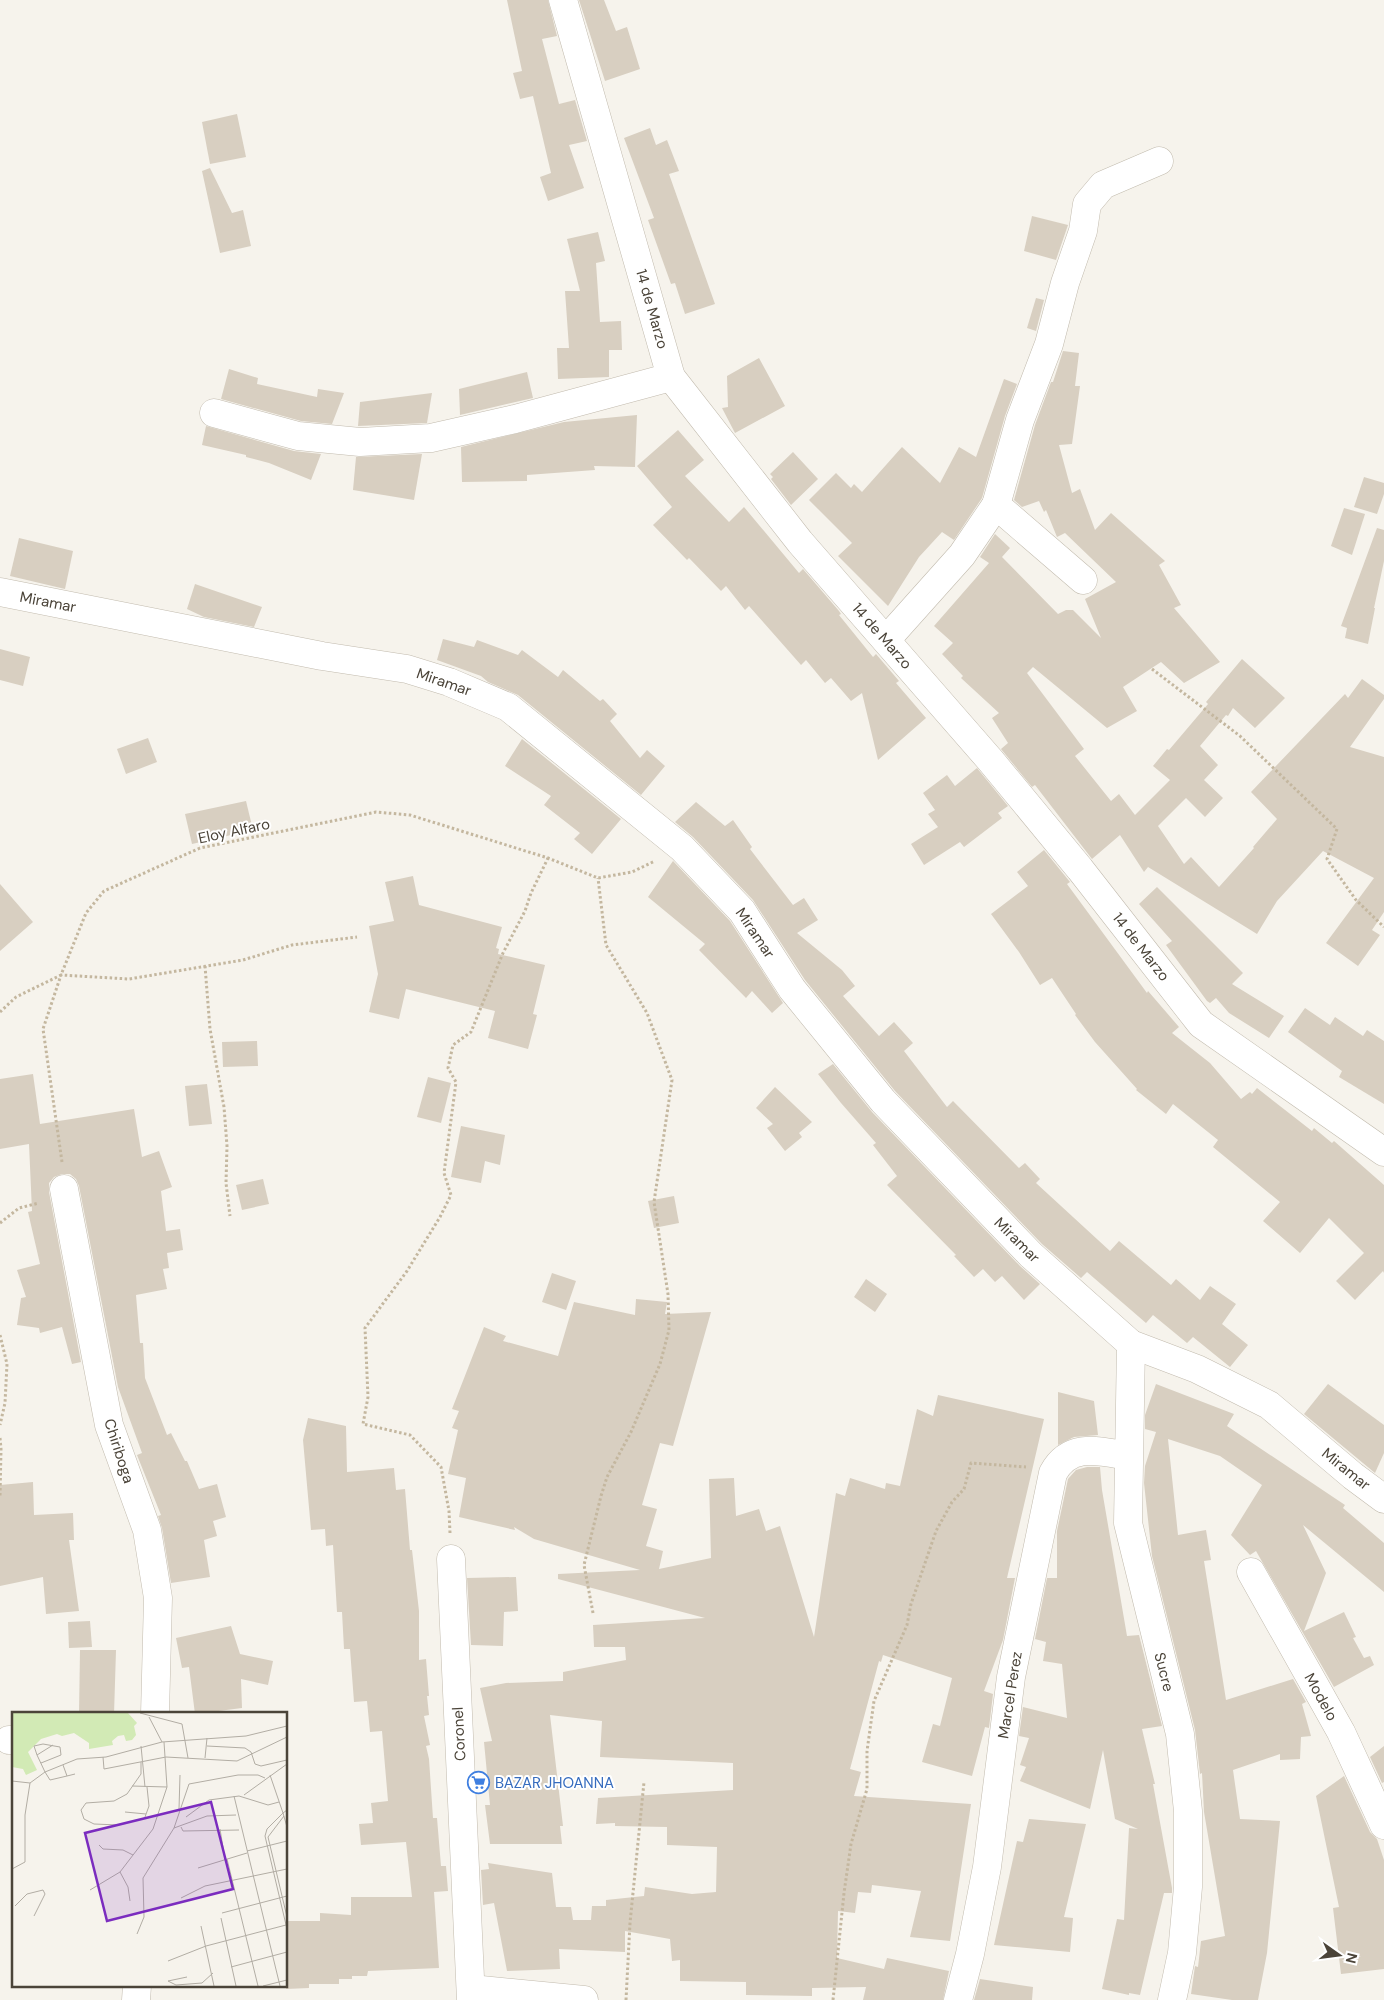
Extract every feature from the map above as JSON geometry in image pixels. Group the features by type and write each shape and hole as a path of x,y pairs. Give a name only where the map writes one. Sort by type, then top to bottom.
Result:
{"street":[{"name":"14 de Marzo","path":"563,0 671,377 800,542 992,761 1080,869 1201,1024 1384,1152"},
{"path":"886,640 962,555 996,505 1020,420 1050,344 1065,283 1083,231 1088,204 1103,185 1159,161"},
{"path":"214,413 298,436 360,442 431,438 515,419 671,377"},
{"path":"996,505 1083,580"},
{"name":"Miramar","path":"0,592 322,656 407,669 449,682 508,706 682,848 742,911 792,989 882,1101 1031,1255 1131,1344 1197,1369 1269,1406 1353,1476 1384,1499"},
{"name":"Chiriboga","path":"64,1188 109,1425 147,1530 158,1598 156,1712"},
{"name":"Sucre","path":"1131,1344 1128,1523 1180,1734 1188,1811 1188,1887 1182,1953 1172,2000"},
{"path":"1053,1473 1062,1460 1081,1452 1095,1450 1128,1456"},
{"name":"Marcel Perez","path":"958,2000 970,1954 987,1867 1011,1677 1053,1473"},
{"path":"1353,1476 1384,1483"},
{"name":"Coronel","path":"451,1559 471,1995"},
{"name":"Modelo","path":"1251,1572 1341,1732 1384,1825"},
{"path":"471,1995 584,2000"}],"path":[{"path":"1152,669 1240,736 1337,829 1327,859 1356,900 1384,927"},
{"name":"Eloy Alfaro","path":"64,1188 61,1143 43,1029 61,975 86,913 104,891 200,848 376,812 410,815 548,858 598,878"},
{"path":"593,1613 584,1565 601,1496 607,1477 630,1432 660,1364 669,1330 668,1294 654,1202 672,1080 647,1013 606,945 598,878 632,872 682,848"},
{"path":"451,1559 449,1511 441,1467 410,1435 363,1424 368,1397 365,1328 407,1271 440,1217 451,1195 444,1173 456,1082 448,1068 453,1045 472,1032 503,953 525,911 531,893 548,858"},
{"path":"0,1012 16,998 61,975 129,979 243,960 292,945 357,938"},
{"path":"205,966 210,1029 224,1107 227,1146 226,1183 230,1216"},
{"path":"0,1223 19,1208 50,1199 64,1188"},
{"path":"0,1335 7,1364 5,1403 0,1425"},
{"path":"0,1438 0,1497"},
{"path":"833,2000 851,1844 867,1789 867,1751 874,1701 906,1625 911,1604 936,1531 952,1502 964,1488 972,1463 1021,1466 1053,1473"},
{"path":"626,2000 630,1923 644,1782"}],"building":[{"path":"507,0 548,0 557,36 542,39 559,104 575,100 587,141 569,145 584,188 548,201 540,177 551,173 533,96 520,99 513,73 522,71"},
{"path":"579,0 604,0 616,31 627,27 640,69 605,81"},
{"path":"237,114 246,157 210,164 202,122"},
{"path":"650,128 656,145 667,140 679,171 669,174 715,304 685,314 675,283 671,284 648,220 654,218 624,138"},
{"path":"210,168 232,213 243,210 251,246 220,253 202,171"},
{"path":"1032,216 1068,225 1056,260 1024,251"},
{"path":"598,232 605,261 596,263 600,322 621,321 622,350 609,350 609,377 558,379 557,348 569,348 565,291 580,291 567,239"},
{"path":"1036,298 1044,300 1036,331 1027,328"},
{"path":"1063,351 1079,353 1075,386 1080,386 1072,444 1059,445 1072,493 1080,489 1095,530 1111,513 1165,561 1159,565 1181,605 1174,608 1220,662 1184,683 1161,662 1123,687 1137,711 1107,728 1033,667 1027,673 1084,749 1075,756 1111,801 1119,794 1135,815 1170,780 1153,766 1208,704 1206,702 1242,659 1285,698 1255,728 1233,708 1228,716 1226,715 1200,746 1218,765 1204,780 1223,798 1205,817 1186,798 1158,826 1184,864 1191,857 1219,887 1277,819 1251,792 1345,694 1348,698 1362,679 1384,695 1384,699 1350,747 1384,757 1384,912 1372,930 1380,935 1358,966 1326,943 1374,878 1323,851 1277,901 1257,934 1148,867 1144,872 1120,835 1092,859 1035,785 1032,787 1001,749 1008,743 992,718 999,713 961,678 963,676 942,654 953,643 934,626 989,563 980,557 995,534 1010,548 1002,557 1058,614 1066,610 1073,610 1101,638 1085,599 1116,582 1065,533 1057,537 1046,510 1044,512 1039,501 1022,507 1014,500 1035,425 1051,382 1053,382"},
{"path":"759,358 785,406 735,433 722,408 728,407 727,376"},
{"path":"229,369 258,378 257,384 317,397 318,389 344,393 332,424 301,421 221,399"},
{"path":"527,372 533,398 460,415 459,389"},
{"path":"1004,379 1017,384 1005,416 982,498 954,540 942,532 919,557 888,606 838,556 852,543 809,500 836,473 851,488 854,484 862,492 902,447 940,483 959,447 976,457"},
{"path":"432,393 427,423 358,426 360,402"},
{"path":"637,415 635,467 594,466 595,470 527,475 527,481 462,482 461,447 564,422"},
{"path":"206,426 294,451 321,454 311,480 269,463 246,457 246,455 202,445"},
{"path":"678,430 704,460 685,476 729,522 744,507 799,573 803,569 839,611 841,614 839,615 873,657 876,654 899,681 896,683 926,718 878,760 862,693 851,701 831,678 825,683 806,660 801,665 749,606 745,610 726,586 721,591 653,525 672,507 637,466"},
{"path":"793,452 818,479 791,505 771,479 773,477 770,474"},
{"path":"422,454 414,500 353,490 356,457"},
{"path":"1364,477 1384,483 1384,494 1377,514 1354,507"},
{"path":"1344,508 1365,514 1352,555 1331,546"},
{"path":"1377,528 1384,530 1384,561 1368,644 1345,638 1347,628 1341,626"},
{"path":"19,538 73,551 65,589 10,576"},
{"path":"195,584 262,607 254,627 204,617 187,609"},
{"path":"443,639 474,647 477,640 518,655 522,650 558,677 563,670 600,701 603,699 617,714 610,721 640,758 647,750 665,766 641,795 518,695 488,682 481,676 437,660"},
{"path":"0,649 30,657 23,686 0,680"},
{"path":"148,738 157,762 126,774 117,749"},
{"path":"522,739 621,819 592,854 574,839 580,833 544,805 551,796 505,766"},
{"path":"977,768 1008,806 998,813 1002,818 964,847 960,842 924,865 911,844 938,827 928,814 935,810 923,793 947,775 955,786"},
{"path":"246,801 253,830 192,844 185,814"},
{"path":"696,802 725,826 733,820 752,847 750,849 793,905 804,898 818,920 797,933 842,970 855,986 843,996 879,1036 894,1022 913,1043 904,1051 947,1107 953,1101 1019,1168 1025,1163 1040,1179 1036,1183 1110,1251 1119,1241 1171,1285 1176,1279 1200,1300 1210,1286 1236,1304 1222,1324 1248,1345 1230,1367 1193,1337 1187,1343 1153,1315 1146,1323 1087,1272 1081,1278 1042,1244 895,1091 805,980 753,900 693,837 675,822"},
{"path":"1044,850 1070,882 1067,884 1147,993 1148,991 1179,1027 1172,1033 1210,1063 1241,1099 1250,1092 1252,1094 1257,1088 1312,1131 1314,1128 1332,1143 1334,1141 1384,1185 1384,1273 1383,1271 1355,1300 1336,1281 1364,1253 1329,1218 1300,1253 1263,1221 1280,1202 1213,1147 1218,1140 1173,1104 1166,1114 1136,1090 1095,1042 1075,1015 1052,978 1040,985 991,914 1028,886 1017,872"},
{"path":"673,861 730,921 783,1003 772,1013 752,991 746,998 699,950 705,944 648,897"},
{"path":"413,876 419,905 502,927 496,948 499,949 498,954 545,965 533,1014 537,1015 528,1049 488,1038 495,1011 406,989 399,1019 369,1012 378,974 369,926 394,921 385,882"},
{"path":"0,884 33,922 0,951"},
{"path":"1157,887 1243,973 1232,984 1284,1016 1269,1038 1229,1013 1216,998 1210,1003 1207,1001 1166,945 1172,941 1139,904"},
{"path":"1305,1008 1330,1025 1335,1017 1363,1036 1367,1030 1384,1041 1384,1104 1339,1077 1342,1071 1288,1032"},
{"path":"257,1041 258,1066 223,1067 222,1042"},
{"path":"833,1064 872,1112 1020,1266 1040,1284 1024,1300 1002,1276 995,1282 983,1269 974,1277 954,1256 956,1255 887,1185 897,1176 873,1145 876,1143 818,1074"},
{"path":"33,1074 40,1124 134,1109 142,1157 159,1151 172,1187 161,1191 166,1231 180,1229 183,1250 167,1253 169,1268 163,1269 167,1289 136,1295 140,1343 143,1343 145,1378 167,1435 171,1433 185,1461 187,1461 199,1489 217,1484 226,1517 213,1521 217,1536 204,1540 210,1577 171,1583 162,1528 158,1516 161,1515 137,1455 142,1453 118,1387 79,1186 76,1179 70,1174 54,1177 49,1183 49,1192 81,1362 72,1364 62,1327 40,1333 39,1328 17,1325 21,1298 26,1297 17,1270 40,1264 28,1212 32,1211 29,1144 0,1149 0,1079"},
{"path":"428,1077 451,1083 441,1123 417,1117"},
{"path":"207,1084 212,1124 189,1126 185,1086"},
{"path":"775,1087 812,1122 799,1133 802,1137 785,1151 767,1128 773,1124 756,1108"},
{"path":"461,1126 505,1135 500,1165 485,1161 481,1183 451,1177"},
{"path":"263,1179 269,1204 242,1210 236,1185"},
{"path":"674,1196 679,1223 654,1228 648,1201"},
{"path":"552,1273 576,1281 566,1310 542,1302"},
{"path":"866,1279 887,1294 875,1312 854,1297"},
{"path":"636,1299 667,1302 665,1314 711,1312 673,1446 660,1443 642,1505 657,1509 646,1546 663,1551 659,1569 711,1558 709,1479 734,1478 736,1516 759,1509 766,1531 780,1526 814,1637 836,1493 845,1496 850,1478 885,1489 886,1483 900,1486 917,1409 933,1416 938,1395 1044,1419 1007,1578 1015,1578 1003,1640 984,1691 993,1694 989,1728 985,1727 972,1776 922,1762 933,1724 940,1726 952,1678 883,1655 881,1662 879,1661 850,1769 861,1772 854,1796 971,1804 950,1941 910,1937 921,1891 872,1885 871,1893 858,1892 855,1913 838,1911 837,1958 884,1969 887,1958 949,1971 943,2000 863,2000 866,1987 812,1988 812,1996 746,1995 746,1982 680,1981 680,1960 672,1961 670,1939 625,1931 625,1952 559,1949 560,1969 507,1971 494,1903 483,1905 481,1870 489,1869 488,1863 552,1873 556,1907 571,1907 573,1920 591,1920 592,1906 606,1906 606,1900 644,1896 645,1887 692,1894 716,1892 717,1847 667,1845 667,1827 615,1826 615,1823 596,1824 598,1798 733,1790 733,1763 600,1757 602,1721 550,1715 563,1826 560,1826 562,1844 490,1844 485,1805 490,1805 484,1742 492,1741 480,1688 506,1683 563,1681 563,1672 626,1660 625,1647 594,1647 593,1625 705,1618 558,1579 558,1574 640,1570 534,1539 514,1527 515,1530 459,1517 466,1478 448,1474 458,1430 452,1428 459,1411 452,1409 484,1327 506,1336 503,1341 558,1356 574,1302 635,1315"},
{"path":"1156,1384 1234,1414 1227,1426 1345,1505 1343,1508 1384,1543 1384,1592 1303,1525 1326,1573 1304,1631 1344,1612 1356,1637 1353,1638 1364,1658 1370,1656 1374,1665 1334,1687 1256,1551 1250,1555 1231,1535 1262,1485 1220,1456 1168,1439 1178,1535 1206,1530 1211,1560 1204,1561 1226,1700 1293,1679 1306,1702 1302,1704 1311,1736 1301,1737 1300,1759 1280,1760 1280,1754 1233,1770 1240,1819 1280,1821 1267,1953 1258,2000 1232,2000 1191,1994 1195,1966 1198,1967 1201,1941 1225,1936 1204,1812 1202,1773 1200,1774 1195,1730 1152,1556 1144,1483 1145,1466 1156,1432 1145,1429 1145,1415"},
{"path":"1328,1384 1384,1425 1384,1453 1375,1473 1304,1414"},
{"path":"1058,1392 1094,1401 1098,1435 1074,1437 1058,1445"},
{"path":"308,1418 346,1426 347,1472 394,1468 396,1490 405,1489 410,1550 412,1550 419,1611 419,1660 426,1659 429,1715 424,1716 430,1745 426,1746 429,1759 433,1818 437,1818 441,1866 446,1866 448,1891 434,1892 439,1968 368,1971 367,1976 352,1976 352,1979 339,1979 339,1984 309,1984 309,1988 286,1989 288,1988 288,1921 320,1921 320,1913 351,1915 351,1897 412,1897 406,1842 361,1845 359,1824 373,1823 371,1803 388,1801 382,1731 370,1732 367,1701 354,1702 350,1649 344,1649 342,1612 337,1612 333,1545 326,1546 325,1529 311,1530 303,1440"},
{"path":"1087,1467 1100,1467 1102,1490 1127,1636 1139,1635 1162,1726 1142,1729 1155,1784 1153,1784 1172,1893 1164,1893 1140,1995 1129,1993 1129,1995 1102,1989 1117,1919 1124,1920 1129,1828 1138,1829 1115,1819 1103,1750 1090,1809 1020,1781 1026,1767 1020,1765 1029,1738 1019,1736 1023,1707 1067,1718 1062,1664 1043,1661 1046,1642 1035,1639 1047,1578 1057,1578 1057,1531 1068,1479 1076,1470"},
{"path":"33,1482 34,1515 73,1513 74,1540 69,1540 79,1611 46,1614 43,1577 0,1586 0,1485"},
{"path":"516,1577 518,1611 504,1612 503,1646 471,1645 467,1578"},
{"path":"90,1621 92,1647 69,1648 68,1622"},
{"path":"231,1626 240,1654 273,1661 268,1685 241,1679 242,1708 195,1712 189,1667 182,1668 176,1638"},
{"path":"80,1650 116,1650 114,1712 79,1712"},
{"path":"1384,1746 1384,1782 1382,1783 1370,1757"},
{"path":"1344,1776 1370,1832 1377,1839 1384,1860 1384,1969 1341,1974 1333,1908 1339,1907 1316,1796"},
{"path":"1029,1819 1086,1824 1064,1917 1073,1918 1070,1952 994,1945 1017,1841 1023,1842"},
{"path":"980,1979 1033,1987 1032,2000 974,2000"}],"place":[{"name":"BAZAR JHOANNA","path":"479,1783"}]}
